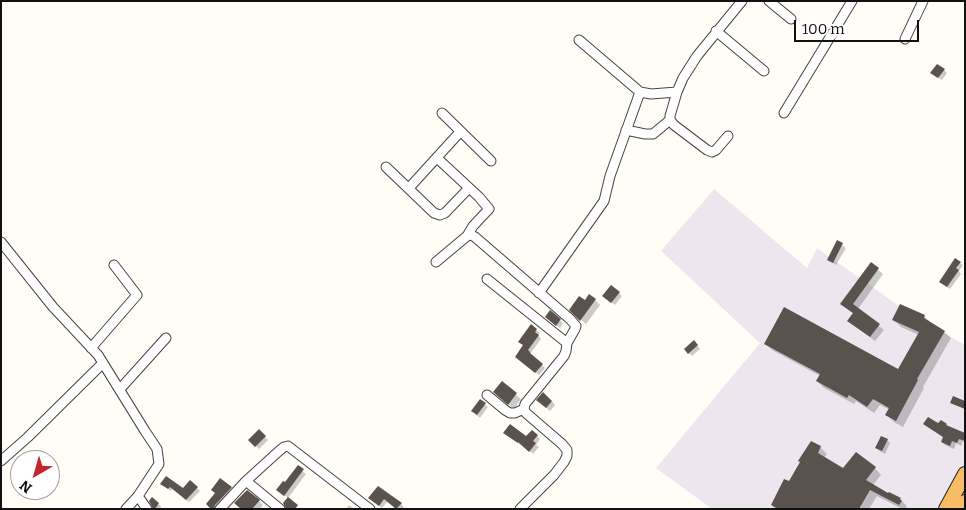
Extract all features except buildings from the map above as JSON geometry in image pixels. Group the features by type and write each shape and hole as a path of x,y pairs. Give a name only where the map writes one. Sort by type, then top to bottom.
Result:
{"highway":[{"path":"946,509 965,474"},
{"path":"961,509 965,502"}],"street":[{"path":"728,136 712,152 674,125 670,120 670,116 683,78 697,56 742,1"},
{"path":"769,1 791,19"},
{"path":"784,113 852,1"},
{"path":"904,40 923,1"},
{"path":"716,32 764,71"},
{"path":"579,40 640,92 651,94 677,92"},
{"path":"539,293 604,201 610,176 640,92"},
{"path":"442,113 491,161"},
{"path":"626,130 653,134 670,120"},
{"path":"409,188 460,132"},
{"path":"436,262 467,236 489,208 479,196 437,158"},
{"path":"386,167 434,213 445,213 469,188"},
{"path":"467,236 475,237 576,326 567,343 564,356 525,404 524,409 526,413 562,444 567,450 567,456 554,475 520,509"},
{"path":"1,242 53,308 98,354 157,448 159,464 138,496 126,509"},
{"path":"91,348 137,295 114,265"},
{"path":"487,279 567,343"},
{"path":"120,389 166,338"},
{"path":"1,461 103,363"},
{"path":"488,395 510,413 524,409"},
{"path":"220,509 246,481 279,451 288,446 370,509"},
{"path":"246,481 280,509"},
{"path":"138,496 146,509"}],"shaded area":[{"path":"714,189 807,268 817,248 912,315 965,345 965,474 947,509 712,509 656,468 760,343 661,251"}]}
